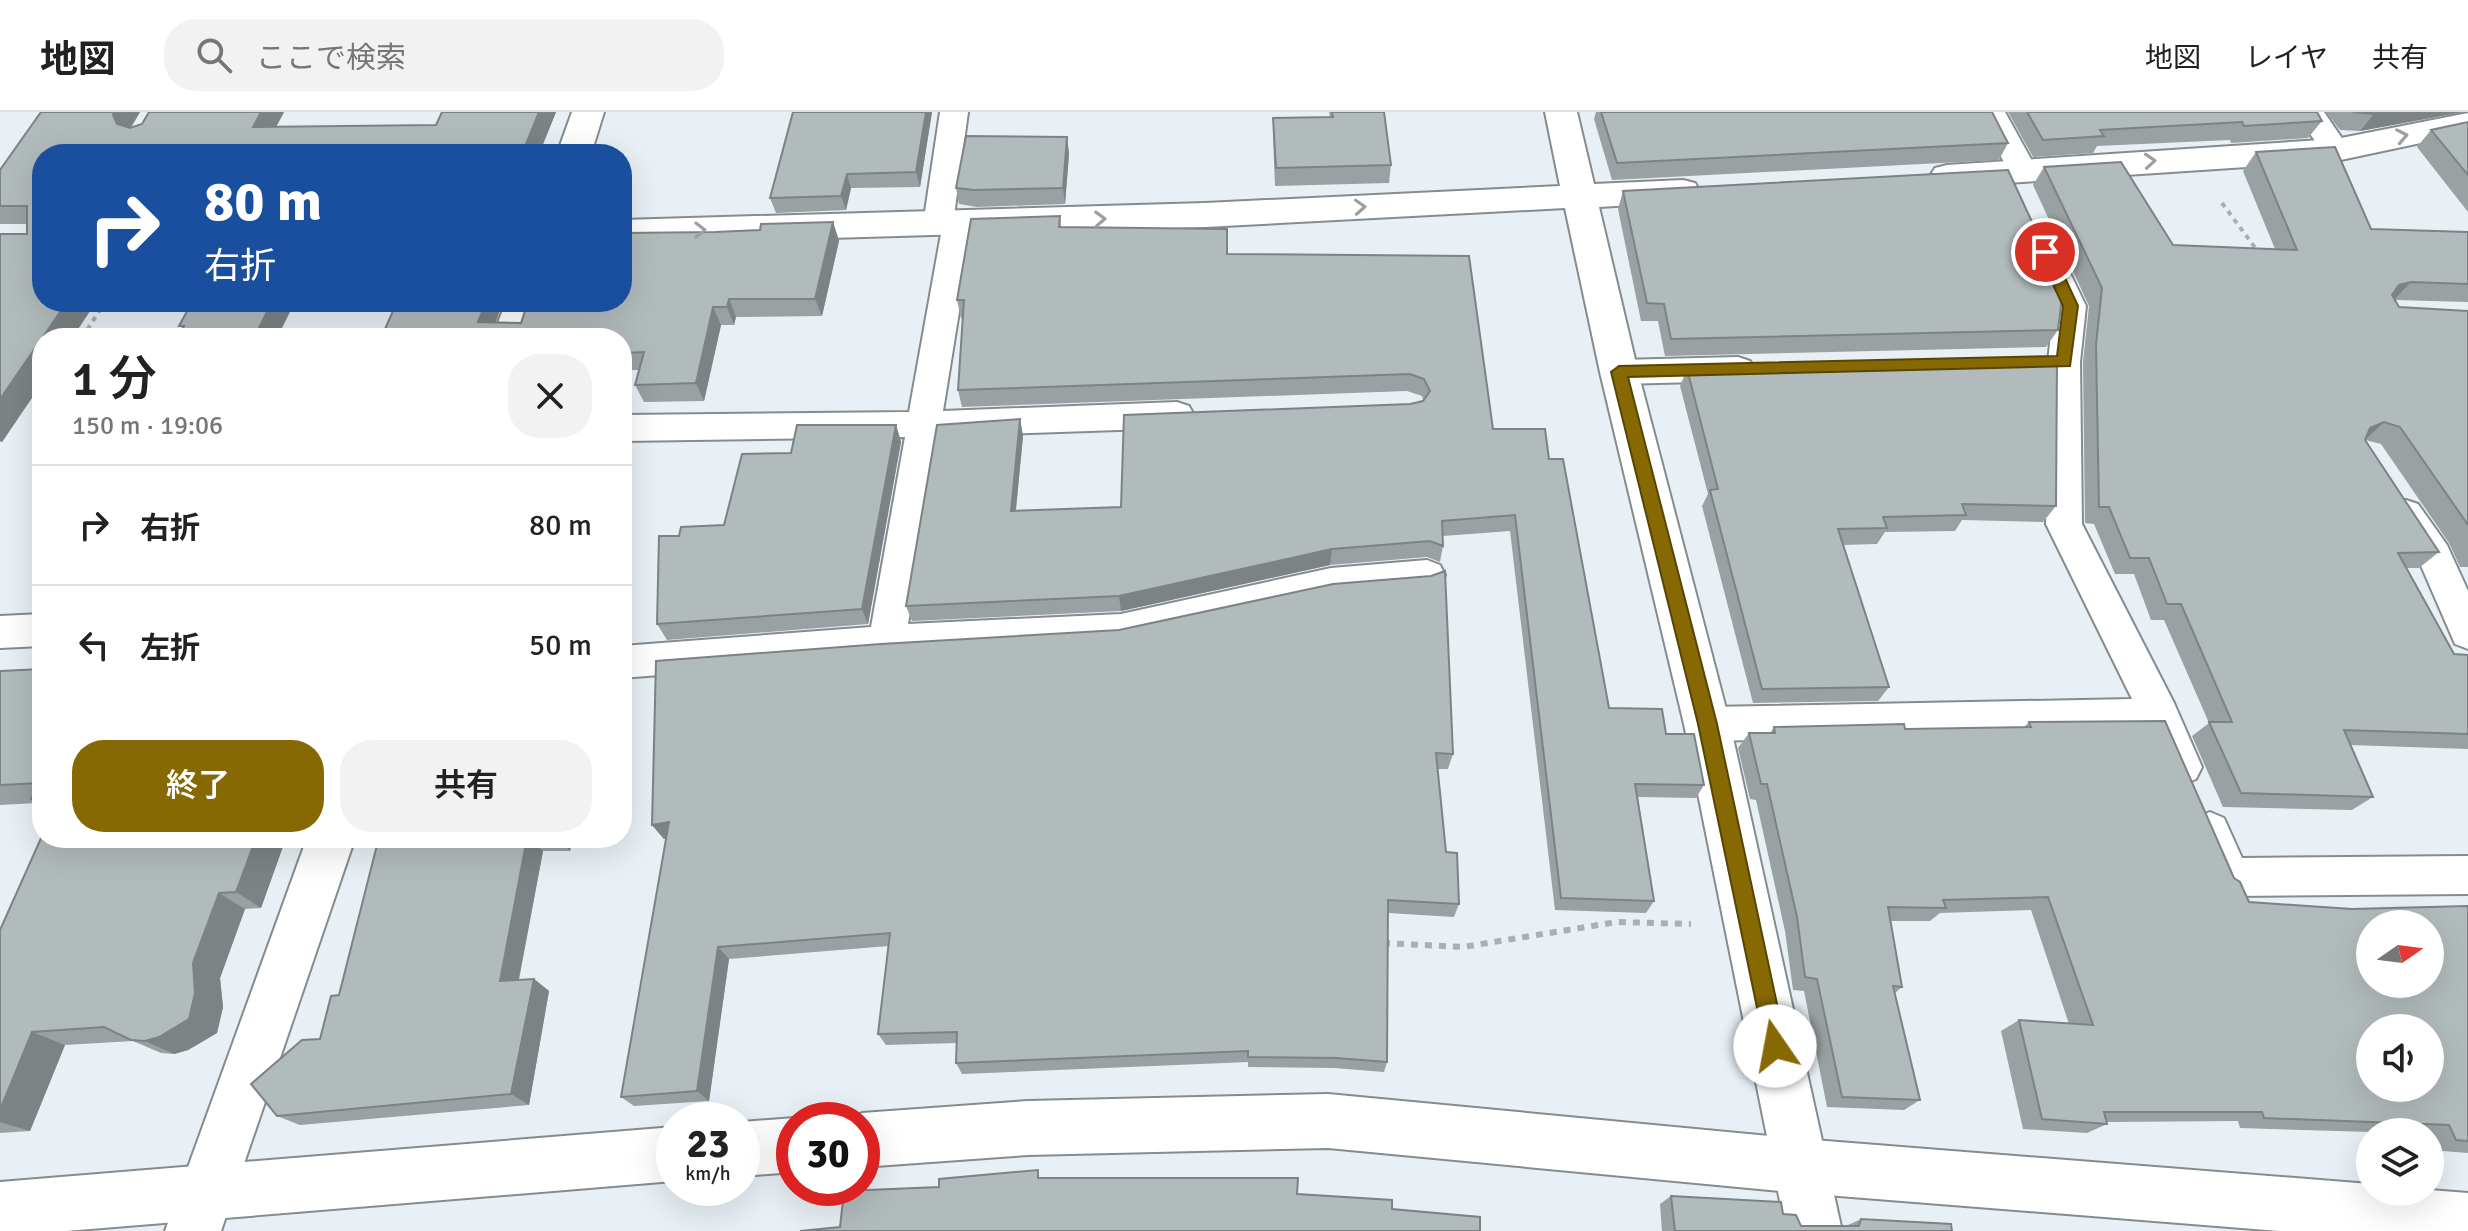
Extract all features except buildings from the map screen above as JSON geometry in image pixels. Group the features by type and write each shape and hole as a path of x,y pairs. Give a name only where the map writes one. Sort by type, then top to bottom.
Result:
{"street":[{"path":"577,144 588,112"},
{"path":"1561,112 1619,372 1707,724 1814,1231"},
{"path":"1910,180 2019,188 2189,159 2336,150 2468,123"},
{"path":"632,232 948,225 1721,189"},
{"path":"199,1210 327,848"},
{"path":"880,1139 1028,1128 1328,1121 1801,1166 2256,1216 2468,1221"},
{"path":"0,1209 199,1210 656,1156"}],"lane":[{"path":"887,641 924,424 948,225 954,112"},
{"path":"1991,112 2019,188 2070,306 2048,362 2064,524 2160,715 2230,877 2468,875"},
{"path":"2309,112 2336,150"},
{"path":"1619,372 1762,368"},
{"path":"632,428 924,424 1205,414"},
{"path":"2392,493 2434,555 2468,633"},
{"path":"632,661 887,641 1121,629 1331,583 1427,575"},
{"path":"0,632 32,630"},
{"path":"1707,724 2160,715"}],"path":[{"path":"2189,159 2260,255"},
{"path":"1372,942 1463,947 1617,922 1750,926"}],"route":[{"path":"1775,1046 1707,724 1619,372 2064,362 2070,306 2045,252"}]}
